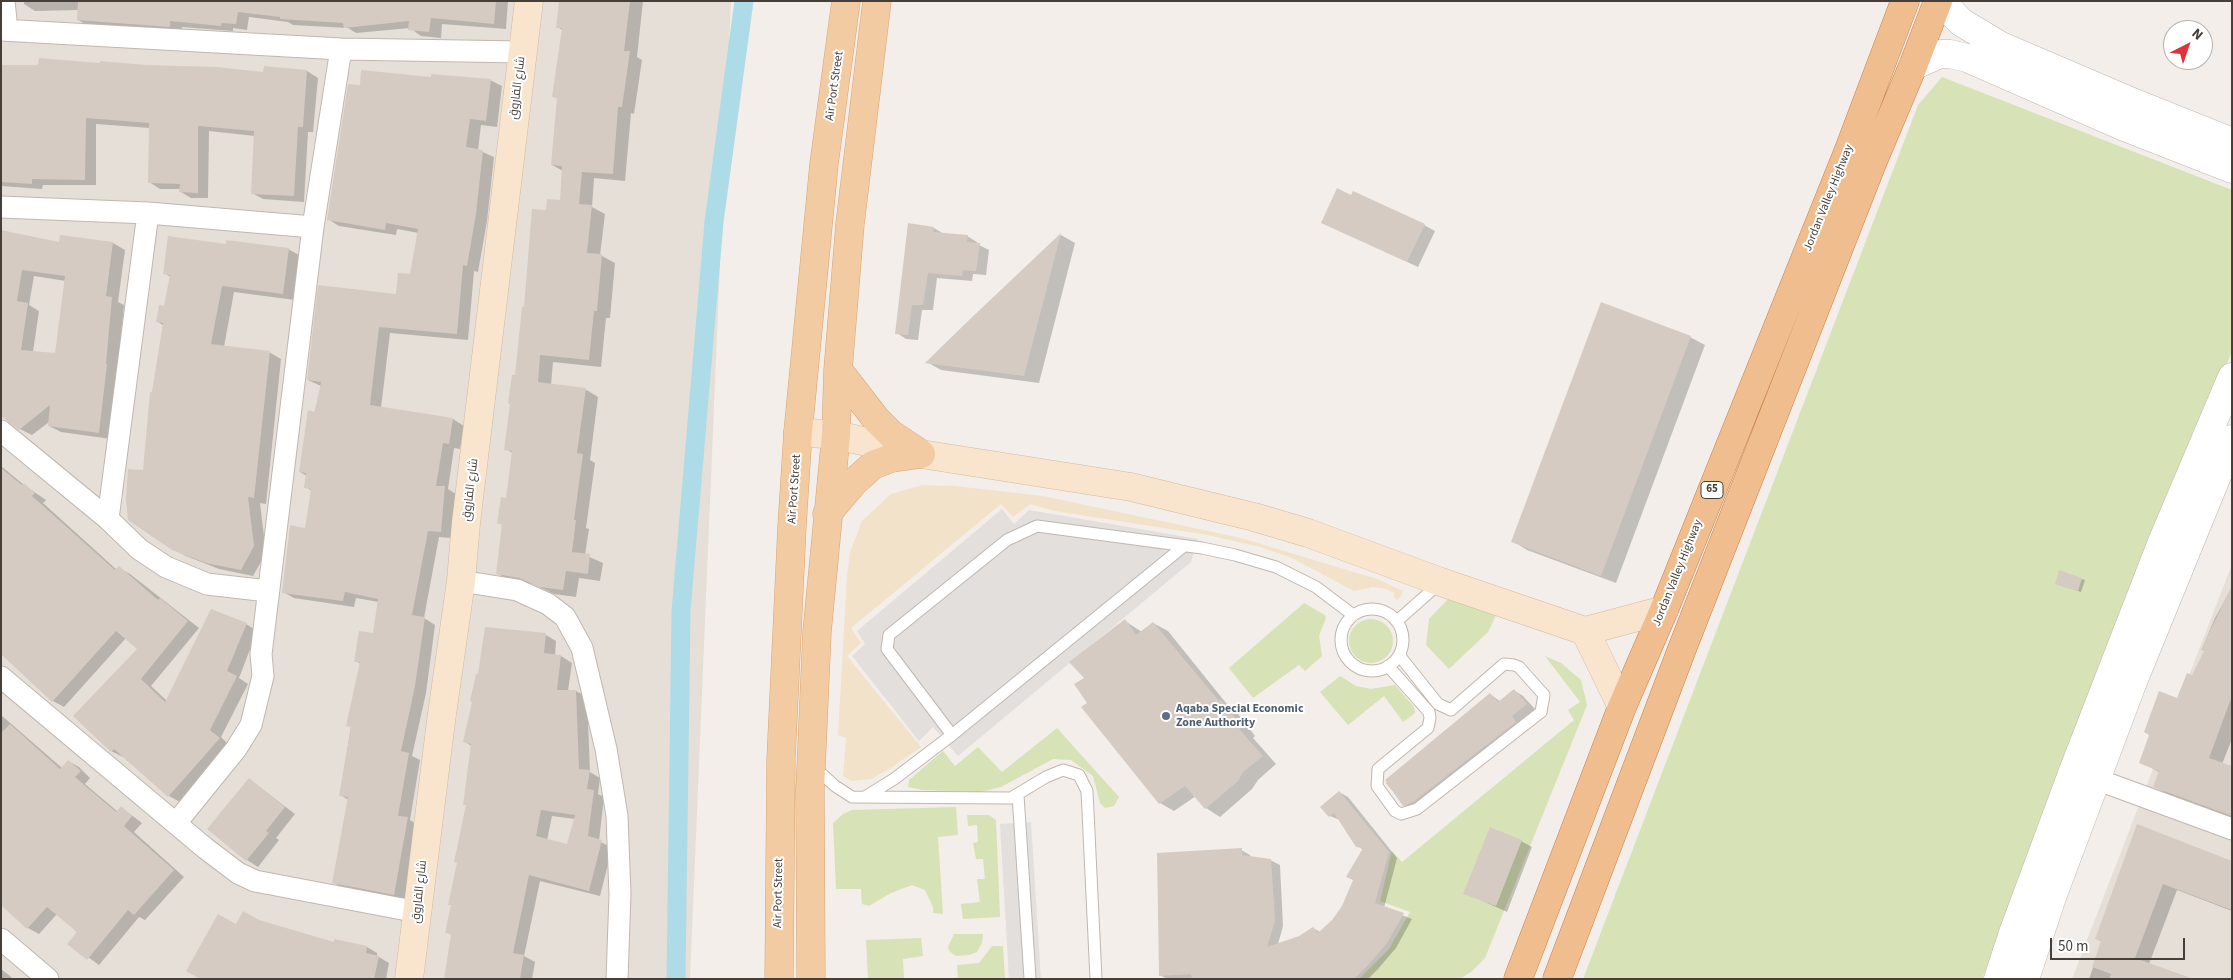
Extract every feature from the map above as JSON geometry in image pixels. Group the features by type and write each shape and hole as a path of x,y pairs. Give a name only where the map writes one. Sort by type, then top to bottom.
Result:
{"highway":[{"name":"Jordan Valley Highway","path":"1557,979 1682,649 1860,156 1905,1"},
{"name":"Jordan Valley Highway","path":"1518,979 1622,707 1860,156 1913,66 1940,1"}],"main road":[{"name":"شارع الفاروق","path":"409,979 433,779 461,581 466,523 529,1"},
{"name":"Air Port Street","path":"779,979 781,759 786,631 798,432 824,164 846,1"},
{"path":"811,979 811,764 817,632 836,435 838,370 850,224 877,1"},
{"path":"838,370 876,419 891,434 921,454"},
{"path":"798,432 836,435 921,454 1131,488 1254,517 1370,554 1441,582 1585,631 1664,610"},
{"path":"827,514 854,482 873,465 892,458 921,454"},
{"path":"1585,631 1622,707"}],"street":[{"path":"4,1 4,30 341,49 522,52"},
{"path":"1940,1 1961,22 1999,45 2232,142"},
{"path":"176,823 236,749 251,725 263,676 261,654 268,591 313,226 341,49"},
{"path":"1913,66 1940,54 1968,58 2122,126 2232,169"},
{"path":"1,207 148,212 313,226"},
{"path":"108,519 148,212"},
{"path":"2025,979 2052,897 2085,775 2162,542 2232,378"},
{"path":"1,431 108,519 139,549 166,567 207,584 268,591"},
{"path":"1998,979 2013,933 2085,775 2136,675 2232,439"},
{"path":"461,581 517,590 548,604 565,616 582,648 606,749 617,816 620,894 617,979"},
{"path":"1,676 238,873 255,881 418,912"},
{"path":"2085,775 2232,829"},
{"path":"1,939 48,979"}],"lane":[{"path":"952,735 887,649 889,635 1006,540 1037,526 1184,546 1235,555 1276,567 1316,587 1353,615"},
{"path":"864,797 894,779 952,735 1184,546"},
{"path":"1397,621 1441,582"},
{"path":"1365,610 1380,610 1390,614 1397,621 1402,630 1403,641 1399,655 1388,666 1379,670 1369,670 1359,668 1347,658 1341,644 1342,634 1345,624 1353,615 1365,610"},
{"path":"1388,666 1429,712 1430,718 1428,728 1378,770 1377,786 1395,811 1401,814 1417,809 1541,712 1544,695 1514,665 1504,664 1451,710 1441,708 1399,655"},
{"path":"811,764 835,786 852,797 1011,798 1046,777 1063,770 1079,775 1087,791 1096,979"},
{"path":"1018,794 1030,979"}],"shaded area":[{"path":"1,1 731,1 690,979 1,979"},
{"path":"1002,509 1014,524 1029,510 1198,539 1191,562 958,756 933,727 919,741 852,656 865,644 857,631"},
{"path":"2232,564 2232,979 2072,979"},
{"path":"1031,822 1041,979 1009,979 1000,824"}],"green space":[{"path":"1942,77 2232,190 2232,351 1982,979 1583,979 1918,105"},
{"path":"1451,596 1496,615 1488,632 1449,669 1426,645 1429,619"},
{"path":"1304,603 1325,615 1326,618 1319,636 1322,656 1305,671 1299,665 1253,698 1229,668"},
{"path":"1367,619 1375,619 1387,625 1393,641 1387,657 1375,663 1367,663 1355,657 1349,645 1349,637 1355,625"},
{"path":"1545,656 1561,663 1581,680 1587,705 1485,958 1471,972 1460,979 1359,979 1389,949 1410,912 1380,901 1392,851 1402,862 1574,720 1568,710 1580,702"},
{"path":"1340,676 1356,686 1371,689 1395,685 1414,707 1415,713 1403,722 1384,696 1348,725 1320,692"},
{"path":"1057,728 1119,797 1114,806 1105,808 1100,803 1093,776 1071,760 1053,759 1001,787 980,792 922,790 908,787 909,780 943,751 955,766 978,747 1002,772"},
{"path":"956,807 958,835 938,837 943,914 933,913 933,907 925,890 912,885 891,893 869,906 862,904 861,889 836,889 833,823 843,814 852,810"},
{"path":"967,815 989,815 996,820 1000,917 963,919 961,904 980,902 977,879 985,879 983,859 976,859 973,843 978,842 977,825 968,826"},
{"path":"954,934 983,934 982,943 977,952 956,956 949,951 948,947"},
{"path":"921,938 923,956 903,959 904,979 868,979 866,940"},
{"path":"992,946 1003,946 1005,979 958,979 957,965 979,963"}],"sand":[{"path":"923,485 955,486 1043,496 1241,538 1377,579 1403,591 1397,600 1394,597 1394,593 1386,589 1373,587 1354,591 1292,558 1260,547 1208,535 1055,511 1030,504 1013,517 1001,504 851,628 861,643 847,656 921,747 891,768 871,779 852,781 843,776 846,738 838,735 850,552 862,521 891,494"}],"building":[{"path":"78,1 496,1 494,24 431,18 429,32 408,30 409,21 344,28 343,23 280,19 280,17 238,12 236,24 222,23 221,26 170,21 170,27 77,20"},
{"path":"559,1 630,1 624,51 630,51 622,107 618,107 613,174 582,172 579,204 592,205 587,253 602,254 597,311 594,311 589,360 540,355 538,382 586,388 577,453 583,454 574,520 576,520 572,552 590,554 588,574 566,571 563,590 540,587 519,578 496,574 502,524 497,524 501,497 506,498 512,451 504,450 510,404 508,403 512,375 515,375 522,307 524,307 532,209 546,210 547,199 560,200 562,166 551,165 557,98 552,97 562,28 556,28"},
{"path":"39,58 100,63 100,61 146,65 216,67 263,72 264,66 307,70 303,127 298,127 294,196 251,194 254,131 198,126 198,193 179,192 180,184 148,183 149,123 86,118 85,180 32,179 32,184 1,182 1,65 38,65"},
{"path":"361,70 431,77 431,74 491,79 486,121 470,119 466,147 483,150 476,214 467,266 463,265 457,334 379,327 370,405 453,418 449,444 443,443 436,486 445,486 441,532 428,531 412,615 425,617 415,686 401,751 409,753 398,816 408,817 394,895 332,883 348,797 339,796 351,727 346,726 360,662 354,662 359,631 373,633 378,599 345,592 343,601 282,593 290,525 305,528 311,489 304,488 306,473 299,472 308,410 315,412 321,382 307,380 318,285 396,294 398,273 410,274 418,229 386,223 385,230 327,220 348,84 360,85"},
{"path":"1337,188 1351,195 1353,191 1425,224 1407,262 1321,223"},
{"path":"908,223 934,227 933,232 968,235 967,242 980,243 976,271 963,270 962,276 928,273 923,305 912,305 908,335 895,334"},
{"path":"1,230 59,242 60,235 113,242 106,296 112,297 99,433 48,426 50,405 19,430 1,416","holes":["22,270 65,276 55,353 21,350 28,303 17,301"]},
{"path":"1061,233 1024,376 925,363 967,322"},
{"path":"168,236 226,244 226,240 289,248 283,294 222,286 211,344 270,351 254,498 248,497 254,546 241,570 206,563 172,550 128,520 126,498 128,469 143,470 150,392 152,392 163,323 156,322 159,305 164,306 170,275 163,274"},
{"path":"1601,302 1691,336 1601,576 1511,542"},
{"path":"1,468 22,485 24,483 35,493 32,496 115,570 119,566 158,600 160,598 188,621 141,679 165,702 211,609 247,623 227,671 237,676 210,730 220,738 168,797 114,749 111,752 73,716 137,649 116,631 52,702 1,654"},
{"path":"2059,570 2082,578 2078,591 2055,584"},
{"path":"2232,585 2232,696 2209,758 2232,766 2232,816 2153,787 2159,771 2139,763 2149,735 2144,732 2159,691 2177,698 2187,673 2192,675 2204,651 2201,650"},
{"path":"1125,619 1136,635 1153,622 1219,701 1221,700 1242,727 1239,729 1263,756 1243,772 1238,781 1205,809 1185,786 1159,804 1081,707 1087,703 1074,684 1084,678 1069,662"},
{"path":"485,627 546,633 544,653 561,655 557,690 576,690 579,769 590,770 587,789 594,790 588,836 602,840 589,891 529,875 513,953 524,955 520,979 444,979 451,934 445,933 451,905 448,905 457,863 454,862 466,805 463,805 471,744 463,742 472,702 470,701 476,674 478,674","holes":["541,810 575,815 567,844 536,836"]},
{"path":"1514,689 1527,704 1512,716 1516,722 1413,802 1403,806 1385,780 1490,693 1498,702"},
{"path":"10,724 60,769 68,760 81,771 75,777 116,812 121,806 132,816 124,826 174,870 134,915 128,910 87,960 67,944 77,932 47,907 27,929 1,905 1,733"},
{"path":"249,778 285,807 266,831 269,833 246,861 207,829"},
{"path":"1339,791 1389,852 1375,903 1404,913 1387,943 1369,964 1354,979 1192,979 1191,974 1159,976 1157,853 1242,848 1242,855 1271,859 1275,921 1267,947 1299,936 1313,927 1318,933 1332,920 1342,906 1353,880 1346,877 1363,848 1356,847 1334,813 1329,817 1320,807"},
{"path":"2137,824 2232,861 2232,910 2163,884 2135,958 2188,977 2188,979 2109,979 2111,974 2092,967 2101,941 2095,939"},
{"path":"1490,827 1522,840 1496,906 1463,894"},
{"path":"243,911 259,920 334,942 334,939 367,946 366,953 379,956 374,979 200,979 186,971 218,914 236,924"}],"waterway":[{"path":"676,979 681,611 714,222 744,1"}],"place":[{"name":"Aqaba Special Economic Zone Authority","path":"1166,716"}]}
